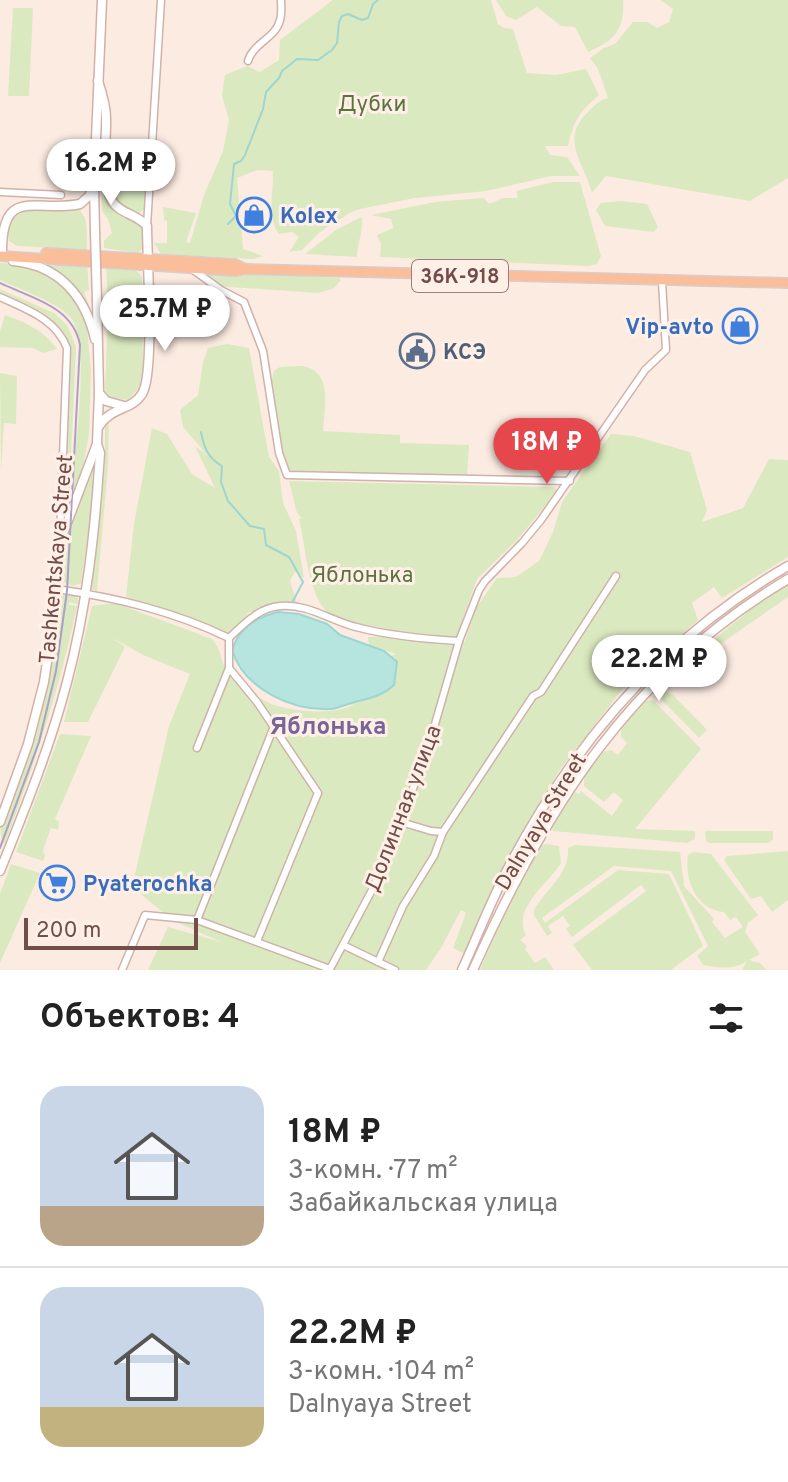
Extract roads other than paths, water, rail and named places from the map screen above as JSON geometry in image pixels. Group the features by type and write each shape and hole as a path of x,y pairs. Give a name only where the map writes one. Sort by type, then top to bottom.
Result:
{"main road":[{"path":"59,544 97,444 99,393 94,185 102,0"},
{"path":"98,81 106,120 107,189 112,202 120,210 142,220 147,226 149,353 142,395 107,415 98,428"},
{"path":"94,185 84,201 75,205 29,204 18,207 5,221 0,254 37,266 66,283 87,313 98,356"},
{"path":"75,205 86,212 95,230"},
{"name":"36К-918","path":"0,254 235,264 245,269"},
{"name":"36К-918","path":"147,262 236,271 788,283"},
{"path":"99,393 106,401 124,406"},
{"name":"Tashkentskaya Street","path":"0,871 4,852 47,750 68,680 86,593 99,468 97,444"},
{"name":"Tashkentskaya Street","path":"0,822 28,744 44,682 57,589 59,544"},
{"name":"Dalnyaya Street","path":"462,970 512,861 529,832 564,775 622,700 686,638 739,595 788,566"},
{"name":"Dalnyaya Street","path":"473,970 539,835 604,741 630,710 694,647 741,609 788,579"},
{"path":"686,638 694,647"},
{"path":"529,832 539,835"}],"street":[{"path":"147,226 161,0"},
{"path":"248,61 251,50 272,34 280,22 281,0"},
{"path":"0,192 61,195"},
{"path":"189,267 244,302 263,351 279,453 287,475 570,481"},
{"name":"Долинная улица","path":"330,969 372,890 401,822 431,738 459,641 485,581 522,543 570,481 645,370 666,350 662,281"},
{"name":"Tashkentskaya Street","path":"0,297 45,319 63,338 68,359 59,544"},
{"path":"378,962 403,906 434,856 443,832 533,696 541,692 556,671 616,576"},
{"path":"57,589 144,605 229,638"},
{"path":"197,748 229,668 229,638 261,610 281,605 311,610 364,629 402,637 459,641"},
{"path":"229,668 257,702 318,793 257,941"},
{"path":"197,920 273,729"},
{"path":"401,822 443,832"},
{"path":"122,970 145,915 197,920 330,969"},
{"path":"343,945 395,970"}],"water":[{"path":"278,612 299,614 327,624 340,635 384,651 397,662 394,685 376,696 331,709 301,706 271,695 247,676 232,650 239,635 249,625"}],"waterway":[{"path":"228,224 236,216 230,204 234,164 245,155 263,109 266,92 282,71 297,59 318,60 332,50 337,43 342,16 348,14 362,20 368,18 373,4 378,0"},
{"path":"201,432 207,452 222,466 221,482 228,501 250,526 264,529 266,545 289,557 303,582 293,601"}],"tram line":[{"path":"0,283 60,312 76,332 80,345 67,591 56,671 39,742 0,848"}],"place":[{"name":"Kolex","path":"254,215"},
{"name":"Vip-avto","path":"740,326"},
{"name":"КСЭ","path":"417,351"},
{"name":"Pyaterochka","path":"57,883"}],"district":[{"name":"Яблонька","path":"328,726"}],"park label":[{"name":"Дубки","path":"372,103"}]}
